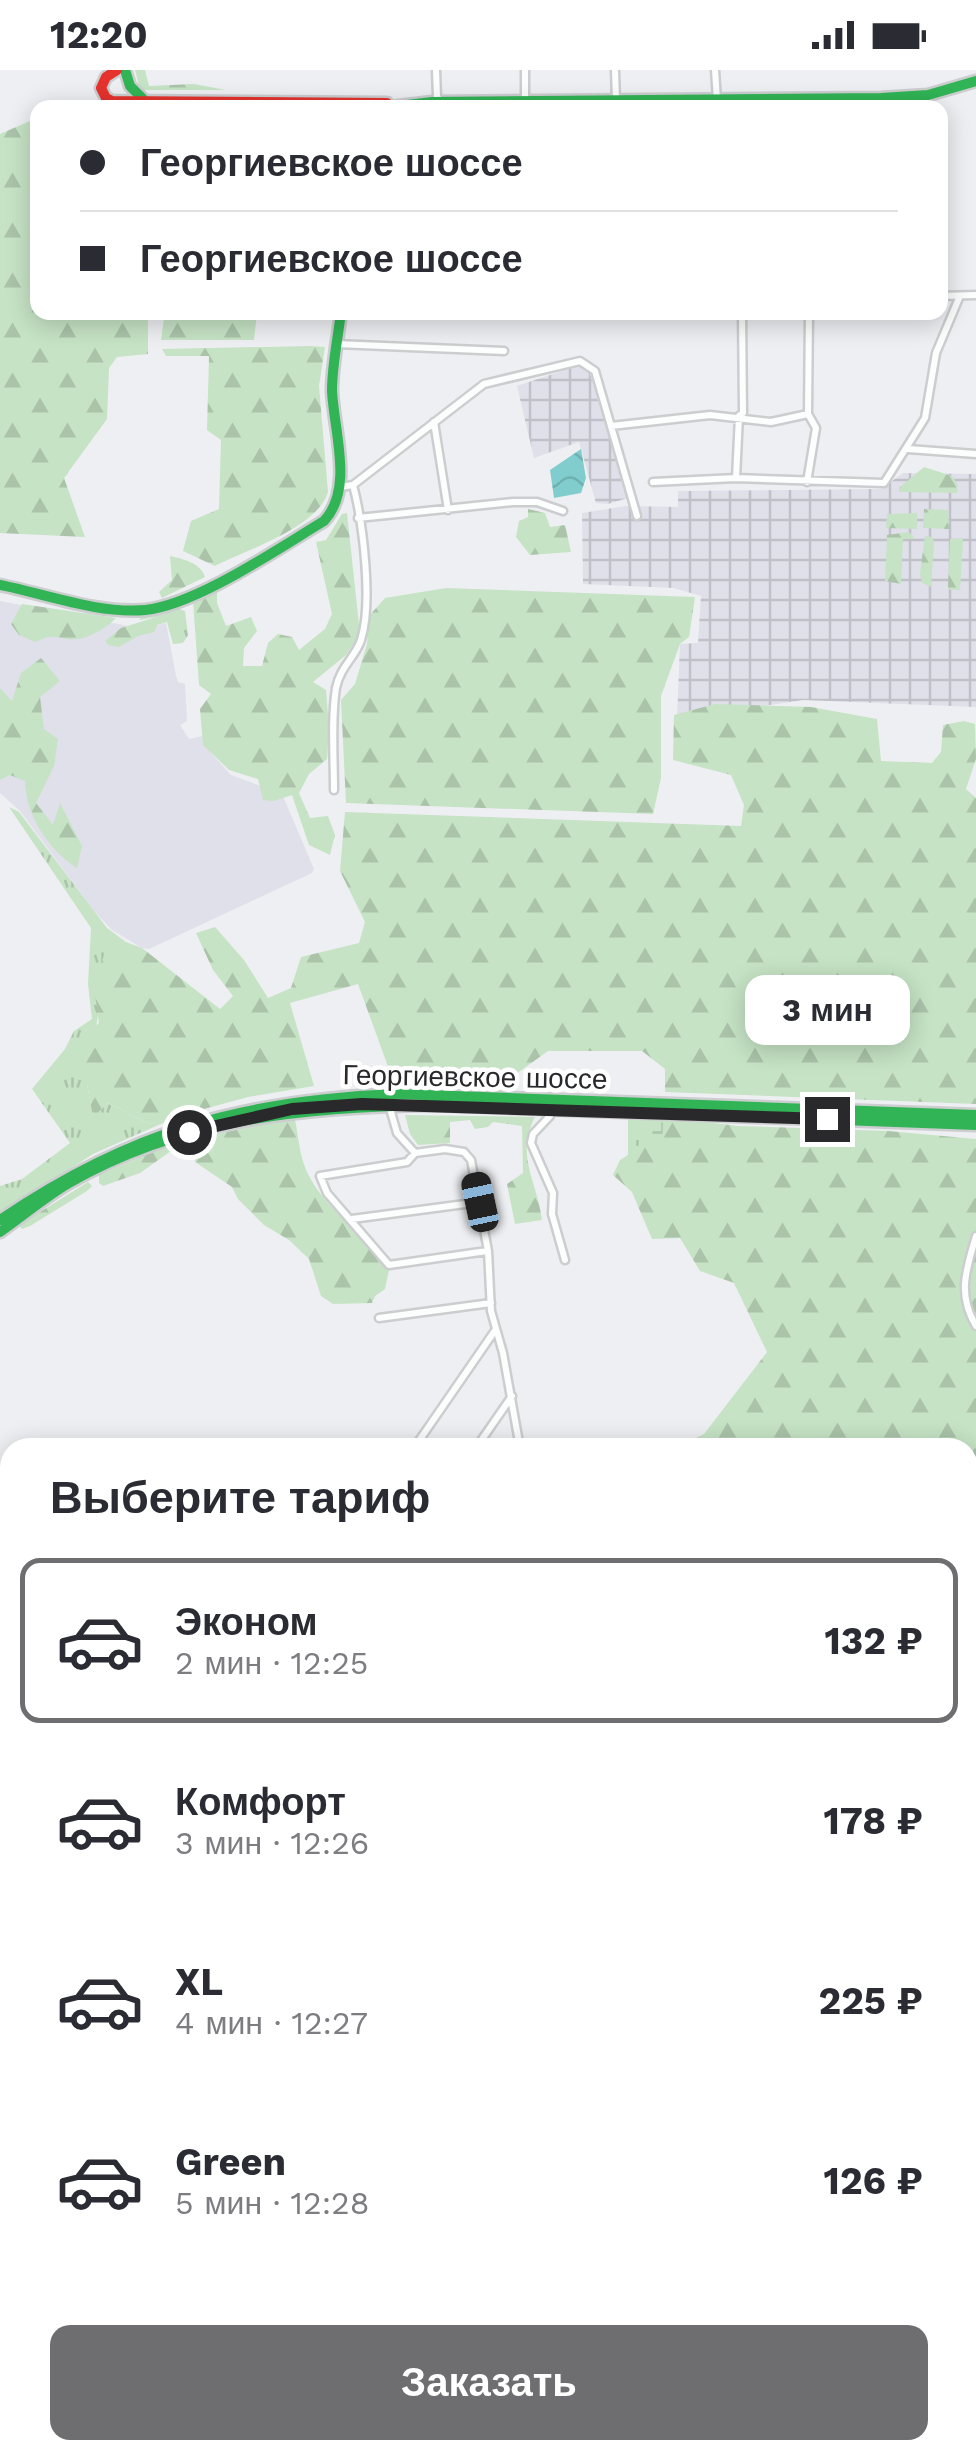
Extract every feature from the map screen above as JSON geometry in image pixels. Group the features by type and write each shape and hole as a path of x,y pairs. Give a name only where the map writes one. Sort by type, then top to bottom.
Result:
{"main road":[{"path":"110,100 103,94 102,82 114,72 128,79 145,100"},
{"path":"122,100 130,92 128,79"},
{"path":"899,100 976,81"},
{"path":"122,100 145,100"},
{"path":"0,585 132,610 167,606 324,521 335,509 340,487 332,407 340,320"},
{"name":"Георгиевское шоссе","path":"0,1220 78,1170 152,1135 227,1112 312,1098 397,1094 976,1115"},
{"name":"Георгиевское шоссе","path":"0,1232 77,1180 128,1154 180,1135 292,1109 388,1104 976,1125"}],"street":[{"path":"436,70 440,100"},
{"path":"525,100 526,70"},
{"path":"615,70 616,100"},
{"path":"716,70 720,100"},
{"path":"948,297 976,295"},
{"path":"654,482 736,478 884,483 924,418 936,353 958,298"},
{"path":"738,416 743,413 744,392 742,320"},
{"path":"807,482 816,428 808,414 809,320"},
{"path":"336,344 504,352"},
{"path":"340,487 353,485 484,384 580,362 594,371 637,516"},
{"path":"611,426 710,416 772,422 808,414"},
{"path":"736,478 738,416"},
{"path":"434,422 448,510"},
{"path":"908,449 976,454"},
{"path":"334,790 336,686 348,658 360,645 366,621 366,577 353,485"},
{"path":"358,518 537,502 563,511"},
{"path":"388,1104 397,1133 415,1152"},
{"path":"552,1109 533,1134 531,1143 553,1193 552,1214 565,1260"},
{"path":"488,1251 389,1265 328,1192 320,1176 407,1162 415,1152 445,1149 464,1152 472,1160 488,1251 490,1303 518,1438"},
{"path":"351,1220 480,1202"},
{"path":"976,1236 962,1288 976,1326"},
{"path":"379,1318 490,1303"},
{"path":"421,1438 496,1329"},
{"path":"483,1438 512,1396"}],"shaded area":[{"path":"577,366 589,371 628,498 596,503 579,442 534,458 517,386"},
{"path":"903,473 976,474 976,707 803,700 677,719 680,644 698,643 701,596 674,588 583,584 582,513 626,506 678,507 678,491 881,489"},
{"path":"0,601 144,629 166,623 176,676 178,682 185,684 187,721 180,725 189,739 203,736 210,752 231,775 282,794 314,869 312,873 149,949 112,930 20,811 0,793"}],"green space":[{"path":"135,70 145,70 149,86 194,84 226,90 140,90"},
{"path":"30,121 30,320 148,320 148,354 117,357 109,368 107,419 64,478 85,537 0,533 0,134"},
{"path":"164,320 256,320 254,340 161,340"},
{"path":"325,347 319,386 328,492 322,505 296,527 215,566 183,551 191,521 219,509 221,440 207,430 209,356 166,356 162,349"},
{"path":"924,467 952,476 958,485 957,493 899,492"},
{"path":"528,509 545,513 550,527 565,525 571,552 530,555 516,537 519,521 528,517"},
{"path":"924,509 948,510 949,529 923,528"},
{"path":"347,513 360,634 346,655 313,682 326,690 327,759 309,774 299,793 310,818 328,816 335,835 330,855 309,845 292,795 263,800 258,779 229,770 203,745 200,709 211,694 199,685 193,601 217,589 217,603 226,626 251,617 257,631 244,648 243,666 262,666 268,643 278,634 292,637 299,650 325,629 332,614 316,542 326,540 342,514"},
{"path":"917,513 917,529 886,528 887,514"},
{"path":"909,532 915,539 903,539 901,584 885,581 887,535"},
{"path":"925,536 932,537 934,542 931,587 922,583 920,574"},
{"path":"950,539 963,539 960,590 948,587"},
{"path":"170,556 196,565 205,577 162,598 159,592 172,580"},
{"path":"446,588 695,597 689,637 680,644 661,696 661,778 653,814 346,803 341,700 355,684 367,644 369,616 385,598"},
{"path":"22,604 116,618 82,638 54,637 35,642 19,635 11,624"},
{"path":"174,607 185,611 188,635 183,643 173,644 167,622 157,625 156,617 139,620 143,615"},
{"path":"160,619 154,632 119,647 105,641 121,628"},
{"path":"41,658 60,681 40,697 44,729 58,739 54,766 36,803 53,825 60,803 82,846 77,868 40,830 29,807 25,781 10,775 0,780 0,688 12,701 21,673"},
{"path":"715,704 811,707 877,719 881,761 932,763 941,752 943,725 964,721 975,724 976,759 966,789 976,798 976,1104 665,1092 665,1069 642,1051 548,1051 505,1082 394,1083 358,984 290,1003 314,1086 248,1097 149,1124 108,1103 93,1117 87,1084 71,1069 72,1044 99,1023 93,980 109,945 126,942 142,948 220,1009 233,996 213,970 196,933 215,927 244,960 268,998 291,988 301,957 359,943 365,922 340,871 345,812 741,826 744,805 731,775 673,760 674,715"},
{"path":"9,807 19,812 107,928 126,942 109,946 87,1084 93,1116 108,1103 149,1124 181,1115 93,1154 0,1214 0,1186 22,1179 70,1143 32,1089 65,1049 74,1031 92,1019 88,984 91,928"},
{"path":"405,1115 535,1117 529,1131 527,1156 542,1220 515,1224 507,1184 523,1173 522,1126 493,1122 475,1129 470,1120 450,1122 450,1143 418,1145"},
{"path":"628,1117 976,1139 976,1438 696,1438 704,1434 767,1352 734,1283 700,1271 680,1238 652,1239 632,1192 613,1175 620,1160 628,1155"},
{"path":"295,1120 303,1160 316,1188 370,1244 389,1270 385,1289 372,1303 333,1304 321,1296 309,1259 289,1240 264,1225 238,1199 232,1187 195,1162 195,1153 186,1141"},
{"path":"630,1120 663,1120 662,1145 631,1146"},
{"path":"167,1146 171,1151 140,1173 103,1186 99,1183 99,1175"},
{"path":"88,1182 92,1186 87,1191 30,1226 22,1229 19,1225"}],"water":[{"path":"581,449 586,478 581,493 554,498 550,470"}],"traffic: fast":[{"path":"125,70 130,86 143,99"},
{"path":"656,100 881,98 928,95 976,81"},
{"path":"0,585 90,606 145,610 212,587 324,521 333,508 340,477 332,391 340,320"},
{"path":"0,1220 95,1164 141,1143 237,1113 341,1098 397,1094 976,1115"},
{"path":"0,1232 60,1188 112,1161 200,1130 292,1113 433,1105 976,1125"}],"traffic: jam":[{"path":"110,100 101,88 106,77 117,70"}],"route":[{"path":"189,1132 292,1109 362,1104 827,1119"}]}
